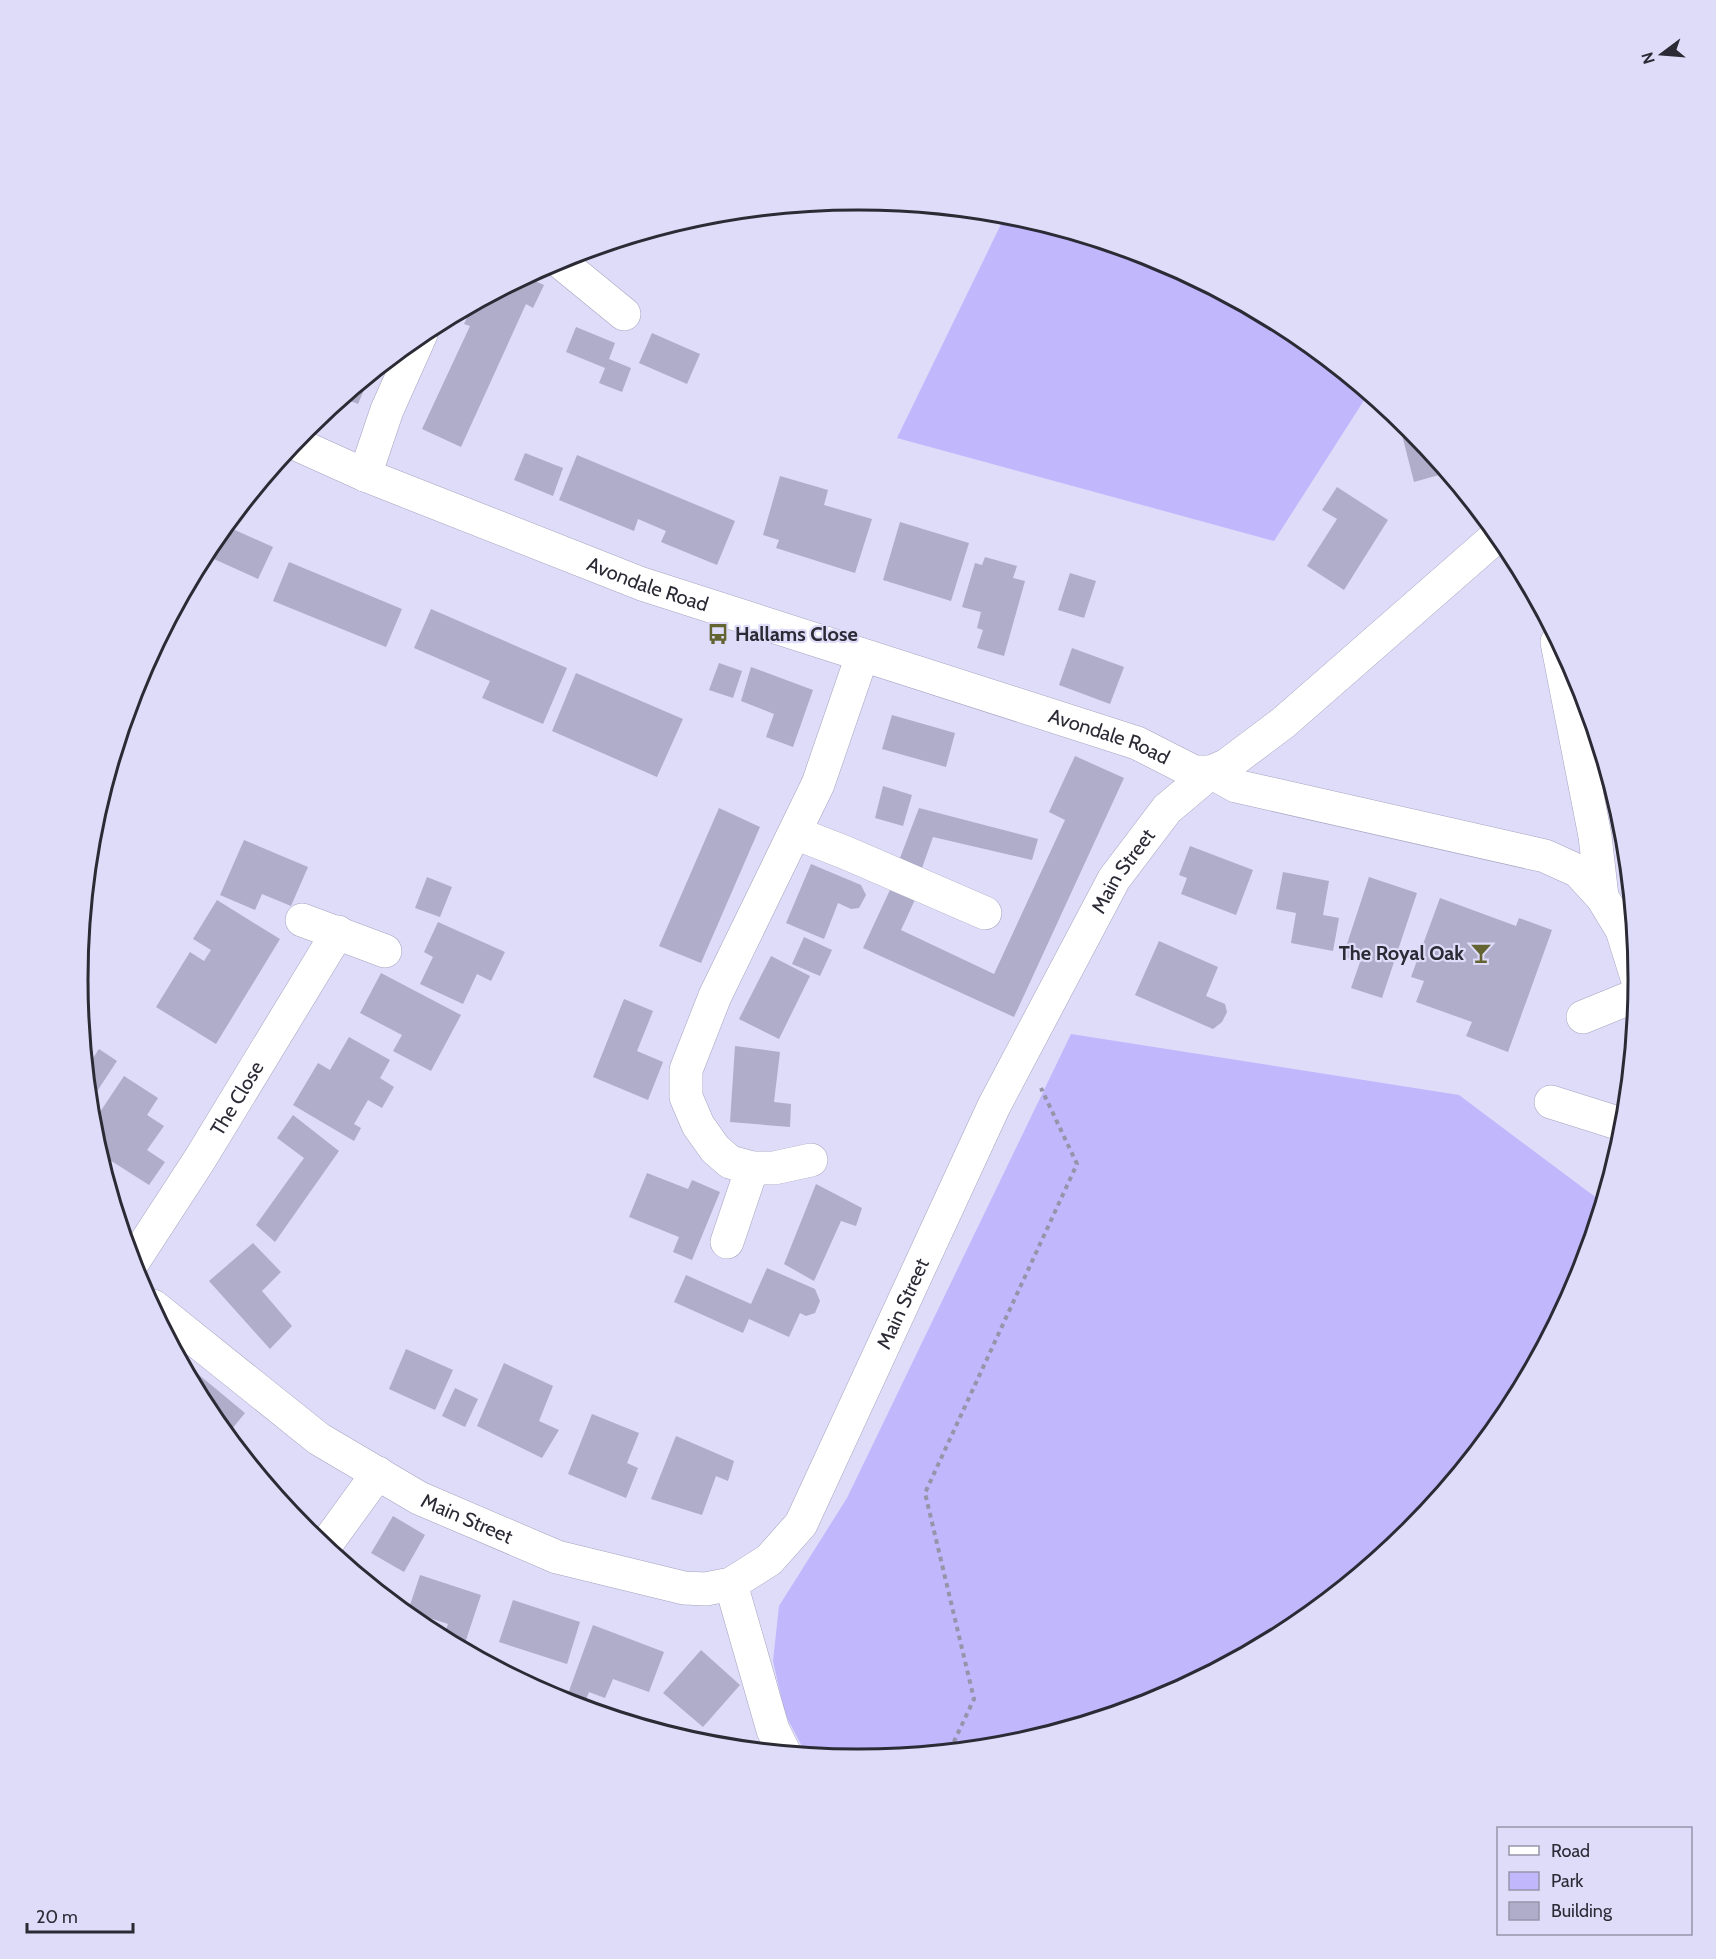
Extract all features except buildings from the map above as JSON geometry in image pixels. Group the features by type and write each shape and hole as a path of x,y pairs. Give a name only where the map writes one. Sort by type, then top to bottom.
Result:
{"street":[{"path":"567,268 624,314"},
{"path":"365,475 387,410 413,353"},
{"name":"Avondale Road","path":"303,447 365,475 642,585 1137,742 1194,772 1211,772 1236,786 1545,856 1578,872 1602,897"},
{"name":"Main Street","path":"167,1317 319,1439 419,1498 557,1557 684,1588 706,1589 731,1584 769,1560 801,1524 989,1117 1114,879 1167,809 1211,772 1227,765 1283,723 1491,542"},
{"path":"812,1160 774,1168 752,1168 730,1162 715,1149 698,1125 686,1097 686,1070 716,996 818,784 862,656"},
{"path":"1563,671 1595,836 1602,897 1622,930 1627,945"},
{"path":"795,833 986,913"},
{"path":"302,920 386,951"},
{"name":"The Close","path":"139,1253 200,1159 338,932"},
{"path":"1583,1017 1627,999"},
{"path":"1551,1102 1614,1122"},
{"path":"728,1242 752,1168"},
{"path":"330,1539 378,1473"},
{"path":"731,1584 773,1730 780,1744"}],"path":[{"path":"954,1742 974,1699 925,1493 1077,1164 1023,1050"}],"green space":[{"path":"1001,224 1057,236 1105,251 1198,289 1286,340 1364,400 1274,541 897,438"},
{"path":"1071,1034 1459,1095 1596,1197 1569,1274 1524,1364 1498,1407 1437,1487 1365,1558 1286,1619 1198,1670 1152,1690 1057,1723 1008,1734 908,1747 858,1749 802,1746 785,1714 773,1661 779,1606 847,1498"}],"place":[{"name":"Hallams Close","path":"718,634"},
{"name":"The Royal Oak","path":"1481,953"}]}
